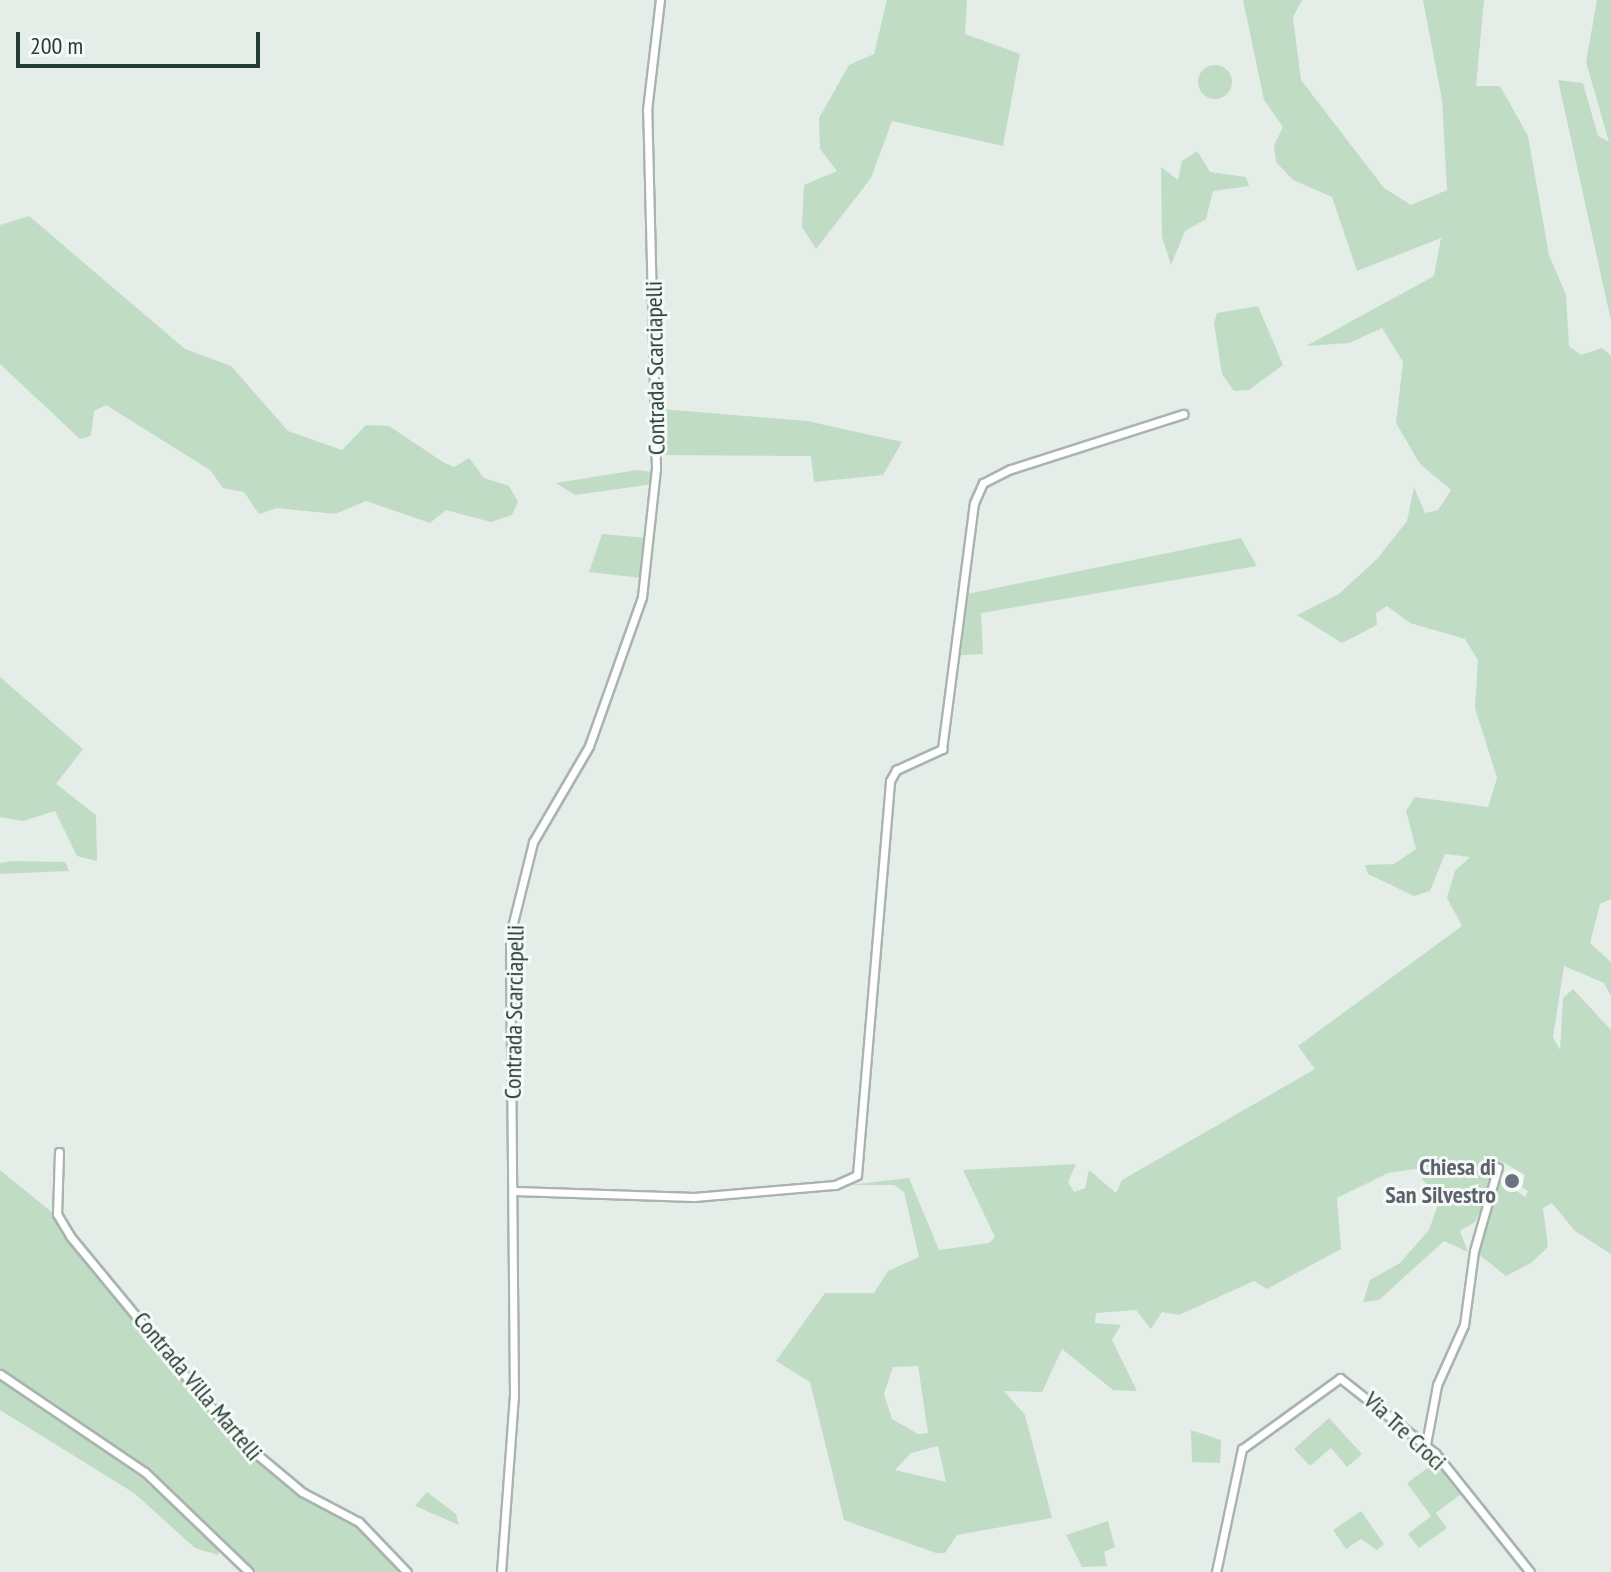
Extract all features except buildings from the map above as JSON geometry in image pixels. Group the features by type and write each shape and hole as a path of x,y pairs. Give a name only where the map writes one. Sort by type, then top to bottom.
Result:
{"street":[{"name":"Contrada Scarciapelli","path":"501,1572 514,1395 515,1191 510,935 533,842 589,746 630,644 652,522 657,363 647,110 660,0"},
{"path":"515,1191 694,1197 835,1185 857,1175 890,781 896,770 942,749 974,503 983,483 1011,469 1183,414"},
{"name":"Contrada Villa Martelli","path":"59,1152 57,1214 70,1236 235,1436 302,1492 359,1522 407,1572"},
{"path":"1426,1444 1437,1385 1464,1325 1481,1225 1498,1167"},
{"path":"0,1374 145,1472 249,1572"},
{"name":"Via Tre Croci","path":"1216,1572 1242,1449 1326,1383 1354,1384 1426,1444 1530,1572"}],"green space":[{"path":"887,0 967,0 965,34 1020,54 1003,146 892,121 871,178 816,249 802,227 804,185 837,171 820,149 819,118 849,65 874,54"},
{"path":"1243,0 1302,0 1293,17 1301,80 1384,188 1411,205 1447,190 1442,100 1423,0 1484,0 1476,86 1500,86 1528,136 1549,255 1566,295 1569,346 1581,355 1602,348 1611,356 1611,899 1600,904 1590,943 1611,962 1611,996 1604,983 1564,966 1553,1037 1560,1050 1563,998 1573,989 1611,1030 1611,1254 1575,1231 1552,1203 1543,1208 1548,1247 1531,1263 1506,1276 1476,1252 1500,1179 1525,1197 1528,1191 1522,1187 1525,1175 1501,1161 1475,1222 1460,1231 1468,1252 1444,1241 1379,1300 1363,1302 1370,1280 1400,1263 1429,1230 1440,1199 1422,1179 1428,1167 1388,1173 1337,1198 1341,1249 1267,1289 1254,1281 1179,1315 1162,1312 1151,1329 1136,1310 1096,1313 1095,1323 1121,1325 1112,1340 1137,1391 1113,1390 1062,1349 1042,1392 1004,1391 1025,1415 1052,1518 957,1535 945,1553 936,1553 844,1520 810,1382 776,1361 825,1293 874,1293 888,1271 919,1257 904,1192 894,1185 849,1185 909,1178 939,1250 989,1243 995,1237 963,1170 1076,1164 1068,1182 1074,1192 1085,1188 1089,1170 1116,1193 1122,1180 1315,1069 1298,1046 1462,926 1447,898 1455,871 1470,857 1445,854 1430,891 1414,896 1368,874 1365,865 1394,864 1416,849 1406,811 1415,797 1488,807 1497,778 1475,708 1478,660 1465,639 1410,623 1387,606 1376,613 1377,625 1342,643 1297,615 1339,594 1377,559 1407,521 1414,487 1425,513 1438,510 1451,490 1420,464 1396,423 1403,362 1382,328 1349,343 1306,346 1434,276 1441,238 1357,271 1332,197 1293,180 1276,162 1274,145 1283,127 1264,100","holes":["918,1366 928,1433 918,1434 892,1419 884,1394 893,1367","938,1446 946,1482 895,1470 911,1453"]},
{"path":"1597,0 1611,0 1611,321 1558,80 1583,83 1598,136 1609,142 1586,62"},
{"path":"1215,65 1227,70 1232,82 1227,94 1215,99 1203,94 1198,82 1203,70"},
{"path":"1197,151 1210,172 1246,177 1249,186 1213,191 1206,219 1185,231 1171,265 1162,237 1161,167 1178,180 1182,161"},
{"path":"29,216 185,349 231,366 288,431 342,450 366,425 389,426 443,462 454,467 469,458 484,478 509,486 518,502 512,515 491,522 446,510 430,523 366,501 335,514 277,508 259,514 244,492 223,488 210,470 106,405 94,411 91,436 80,439 0,364 0,225"},
{"path":"1258,306 1283,365 1249,390 1234,391 1222,374 1214,323 1217,313"},
{"path":"661,409 807,421 902,442 883,475 814,482 811,456 661,455"},
{"path":"637,470 653,472 653,484 575,495 556,483"},
{"path":"602,534 647,538 641,578 589,572"},
{"path":"1241,538 1257,566 981,613 983,654 961,655 967,594"},
{"path":"0,677 83,749 56,784 96,815 97,861 77,856 55,811 23,821 0,817"},
{"path":"65,862 69,871 0,874 0,863"},
{"path":"0,1170 54,1214 255,1459 358,1525 403,1572 253,1572 223,1544 218,1555 195,1548 134,1493 0,1410"},
{"path":"1329,1418 1362,1454 1347,1467 1331,1448 1310,1466 1294,1449"},
{"path":"1191,1430 1221,1440 1220,1463 1192,1462"},
{"path":"1436,1462 1461,1494 1436,1513 1447,1528 1419,1548 1408,1534 1431,1516 1407,1483"},
{"path":"427,1492 456,1514 459,1525 415,1506"},
{"path":"1361,1511 1384,1544 1377,1550 1361,1539 1346,1549 1333,1530"},
{"path":"1108,1521 1115,1547 1104,1552 1107,1566 1082,1567 1066,1535"}],"place":[{"name":"Chiesa di San Silvestro","path":"1512,1181"}]}
